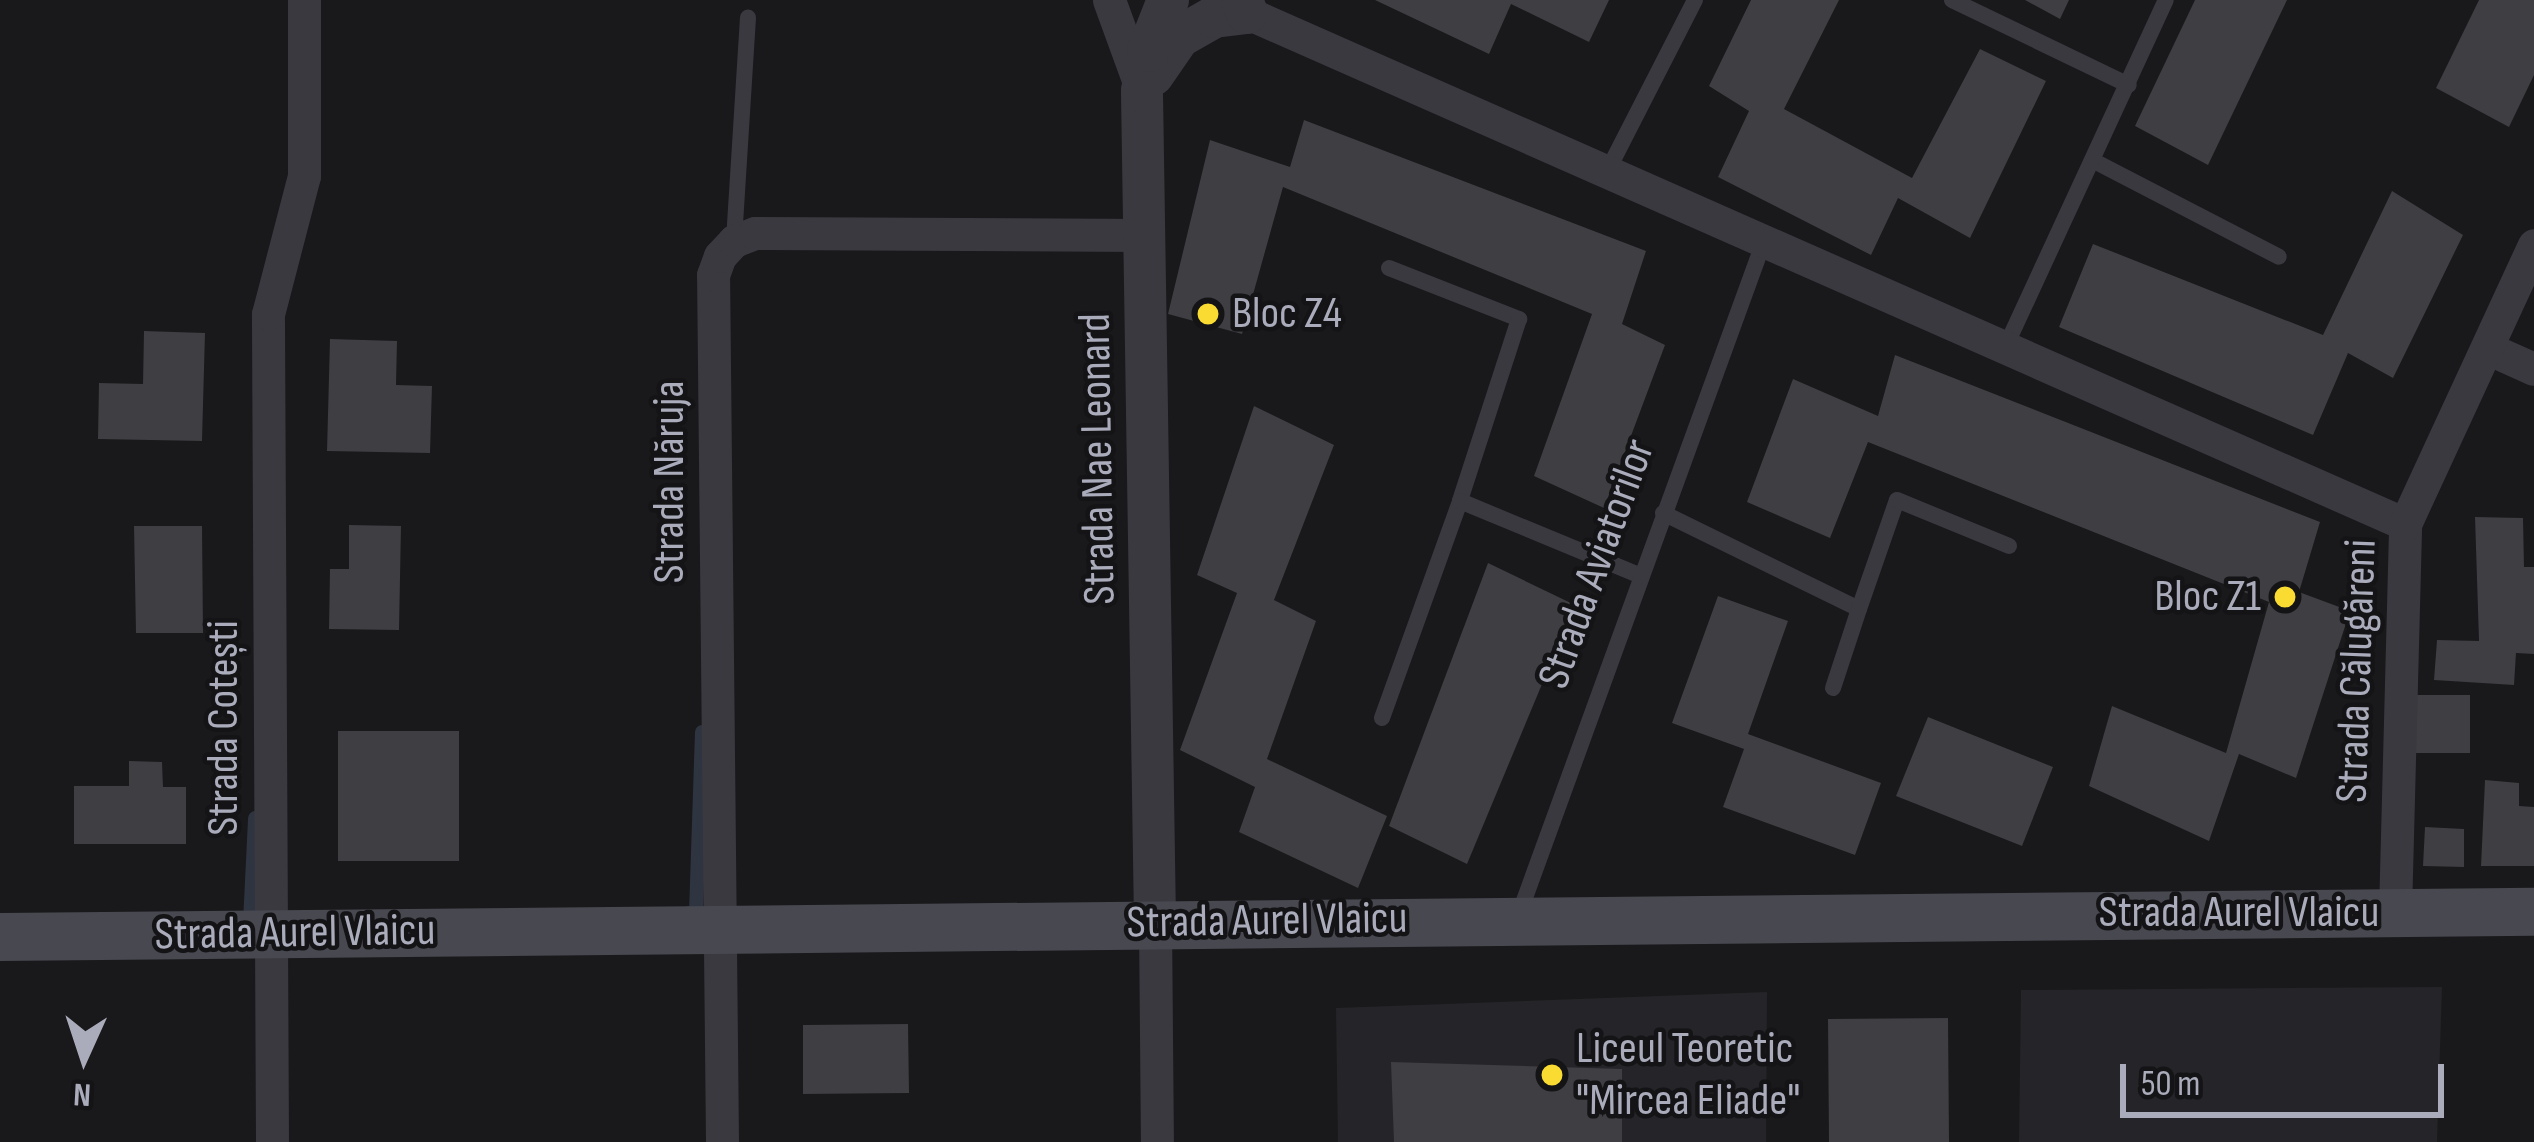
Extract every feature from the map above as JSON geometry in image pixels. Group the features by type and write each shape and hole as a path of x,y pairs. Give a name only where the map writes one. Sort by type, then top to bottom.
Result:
{"main road":[{"name":"Strada Aurel Vlaicu","path":"0,937 1517,918 2534,912"}],"street":[{"name":"Strada Cotești","path":"272,1142 268,314 304,176 304,0"},
{"path":"1109,0 1142,91"},
{"name":"Strada Nae Leonard","path":"1155,922 1142,91 1148,51 1168,0"},
{"path":"1142,91 1179,37 1235,4 2405,524"},
{"path":"734,241 754,233 1145,235"},
{"name":"Strada Năruja","path":"722,1142 713,274 734,241"},
{"name":"Strada Călugăreni","path":"2395,912 2405,524 2534,245"},
{"path":"2487,348 2534,369"},
{"path":"1155,922 1157,1142"}],"lane":[{"path":"1607,172 1695,0"},
{"path":"1952,0 2128,85"},
{"path":"2005,348 2166,0"},
{"path":"734,241 748,17"},
{"path":"2094,161 2279,257"},
{"name":"Strada Aviatorilor","path":"1517,918 1764,241"},
{"path":"1382,718 1519,319 1389,268"},
{"path":"1833,688 1897,500 2009,546"},
{"path":"1460,501 1641,576"},
{"path":"1663,513 1858,609"}],"shaded area":[{"path":"2442,987 2437,1142 2019,1142 2021,990"},
{"name":"Liceul Teoretic \"Mircea Eliade\"","path":"1767,992 1766,1142 1338,1142 1336,1008"}],"building":[{"path":"1375,0 1609,0 1589,42 1511,4 1489,54"},
{"path":"1751,0 1839,0 1784,109 1912,178 1980,49 2046,81 1970,238 1898,198 1871,255 1718,177 1749,111 1709,86"},
{"path":"2025,0 2069,0 2060,19"},
{"path":"2195,0 2287,0 2208,165 2135,126"},
{"path":"2479,0 2534,0 2534,75 2509,127 2436,88"},
{"name":"Bloc Z4","path":"1304,120 1646,251 1622,324 1665,345 1604,508 1534,476 1592,314 1283,187 1242,334 1168,314 1210,140 1290,167"},
{"path":"2392,191 2463,235 2393,378 2348,353 2313,435 2059,327 2093,244 2323,335"},
{"path":"144,331 205,333 202,441 98,439 99,383 143,384"},
{"path":"330,339 397,341 396,385 432,386 430,453 327,451"},
{"name":"Bloc Z1","path":"1895,355 2320,522 2299,592 2350,611 2296,778 2239,754 2209,841 2089,786 2112,706 2226,753 2269,602 1868,442 1830,538 1747,502 1793,379 1878,416"},
{"path":"1254,406 1334,445 1274,600 1316,621 1267,759 1387,816 1358,888 1239,832 1255,787 1180,750 1237,593 1197,575"},
{"path":"2475,517 2523,518 2524,567 2534,567 2534,654 2516,653 2514,685 2434,680 2437,640 2479,641"},
{"path":"349,525 401,526 399,630 329,629 330,569 349,569"},
{"path":"134,526 202,526 203,633 136,633"},
{"path":"1488,563 1575,605 1467,864 1389,826"},
{"path":"1718,596 1788,621 1748,734 1881,783 1855,855 1723,807 1744,749 1672,723"},
{"path":"2411,695 2470,695 2470,753 2411,753"},
{"path":"1928,717 2053,767 2022,846 1896,796"},
{"path":"338,731 459,731 459,861 338,861"},
{"path":"129,761 162,762 163,787 186,787 186,844 74,844 74,786 129,786"},
{"path":"2485,780 2519,783 2519,806 2534,807 2534,866 2481,866"},
{"path":"2425,827 2464,829 2464,867 2423,866"},
{"path":"1948,1018 1949,1142 1829,1142 1828,1019"},
{"path":"908,1024 909,1093 803,1094 803,1025"},
{"path":"1391,1062 1622,1069 1622,1142 1394,1142"}],"waterway":[{"path":"689,913 696,913 702,732"},
{"path":"245,922 250,922 255,818"}],"place":[{"name":"Bloc Z4","path":"1208,314"},
{"name":"Bloc Z1","path":"2285,597"},
{"name":"Liceul Teoretic \"Mircea Eliade\"","path":"1552,1075"}]}
